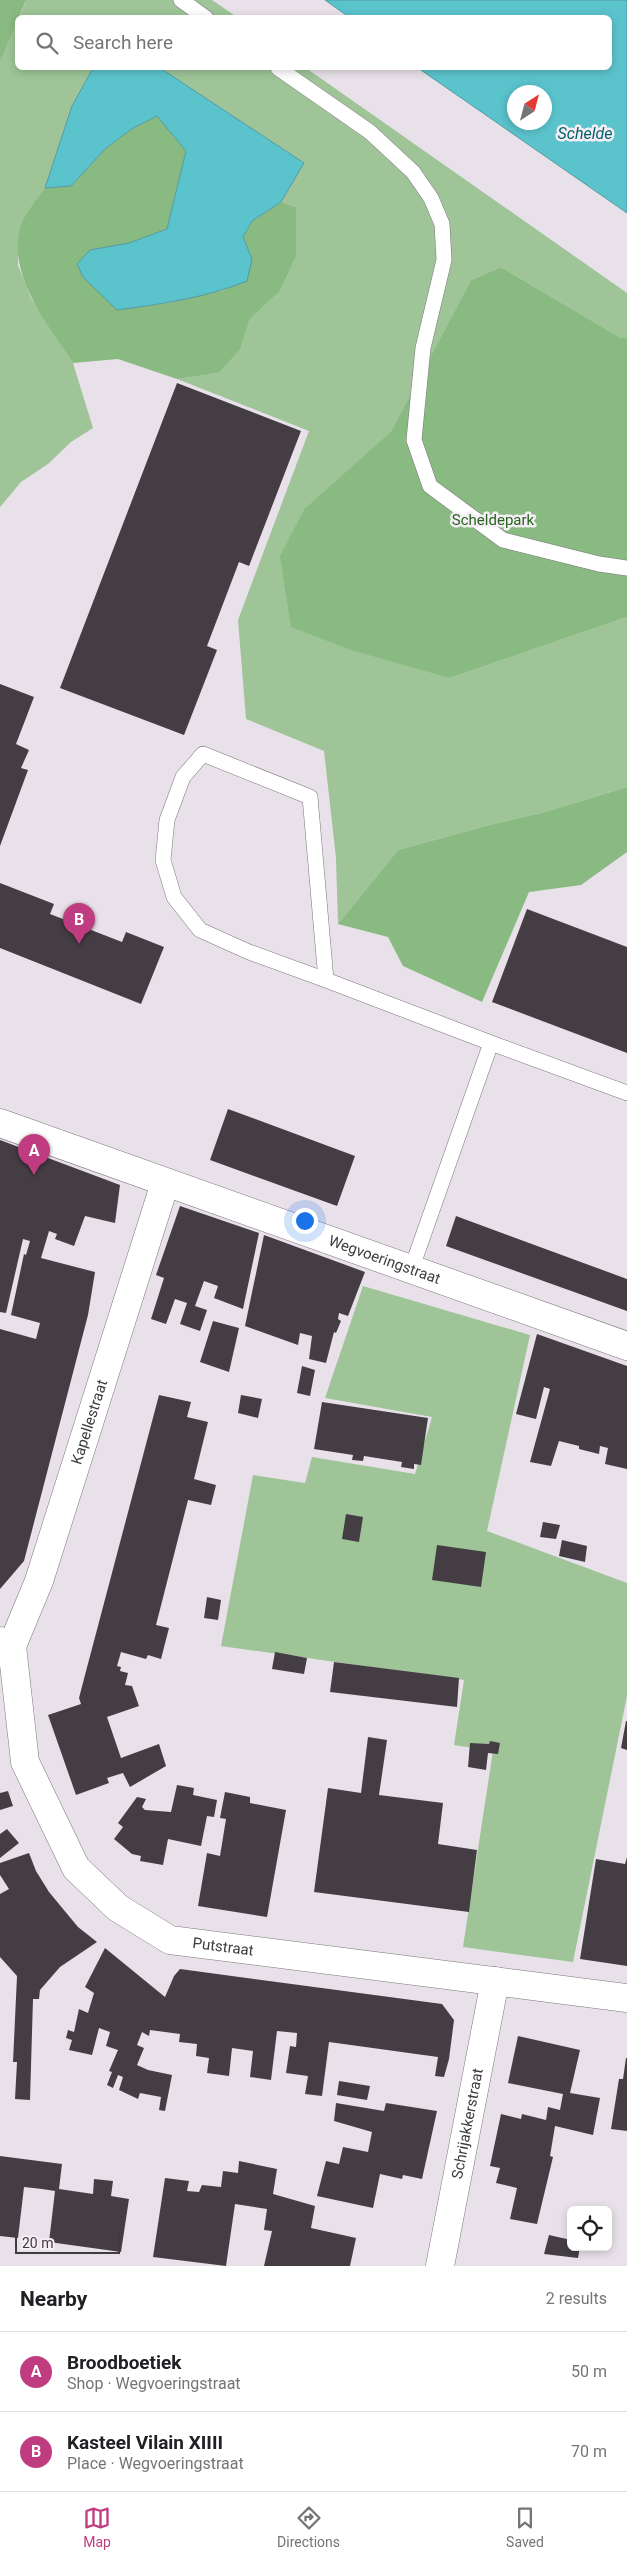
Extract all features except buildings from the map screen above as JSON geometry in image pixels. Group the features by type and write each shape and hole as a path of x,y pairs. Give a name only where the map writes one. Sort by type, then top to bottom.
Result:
{"street":[{"name":"Wegvoeringstraat","path":"0,1122 165,1183 627,1346"},
{"name":"Kapellestraat","path":"4,1647 39,1581 165,1183"},
{"name":"Putstraat","path":"4,1647 25,1762 76,1868 118,1908 170,1940 627,1998"},
{"name":"Schrijakkerstraat","path":"440,2266 495,1981"}],"lane":[{"path":"181,0 202,15"},
{"path":"281,70 370,132 413,172 431,198 442,224 444,260 423,348 414,440 430,486 503,540 599,564 627,568"},
{"path":"326,980 310,797 203,754 183,777 167,820 163,860 174,898 200,930 249,952 627,1093"},
{"path":"411,1270 491,1043"}],"green space":[{"path":"0,0 26,0 20,15 15,15 15,26 0,62"},
{"path":"26,0 212,0 234,15 20,15"},
{"path":"15,25 15,70 92,70 72,106 45,188 19,229 18,265 31,298 73,363 93,428 71,442 48,464 21,482 0,507 0,62"},
{"path":"163,70 309,70 627,293 627,338 621,338 501,267 471,280 391,433 305,508 450,678 627,617 627,787 545,812 398,850 338,924 336,858 324,751 246,719 238,620 309,431 177,379 219,373 240,350 250,319 280,291 296,257 296,207 281,202 304,163"},
{"path":"157,116 186,151 167,229 129,243 90,250 117,310 167,303 224,290 252,259 243,237 252,221 281,202 296,207 296,257 280,291 250,319 240,350 219,373 177,379 118,359 73,363 33,301 20,267 18,249 20,226 45,188 71,186 106,148 133,128"},
{"name":"Scheldepark","path":"501,267 621,338 627,338 627,617 450,678 351,650 291,627 280,556 305,508 391,432 471,280"},
{"path":"627,787 627,852 581,885 529,892 482,1002 403,966 388,937 338,924 398,850 545,812"},
{"path":"363,1286 530,1335 487,1531 627,1583 627,1696 573,1962 463,1947 493,1751 454,1745 464,1680 221,1646 253,1475 305,1483 312,1457 415,1474 432,1417 325,1398"}],"water":[{"name":"Schelde","path":"325,0 627,0 627,213 507,130 552,130 552,85 507,85 507,130 421,70 612,70 612,15 346,15"},
{"path":"92,70 163,70 304,163 281,202 252,221 243,237 252,259 247,281 199,296 117,310 83,277 77,264 90,250 129,243 167,229 186,151 157,116 133,128 106,148 71,186 45,188 72,106"}],"place":[{"name":"Kasteel Vilain XIIII","path":"79,944"},
{"name":"Broodboetiek","path":"34,1175"}]}
